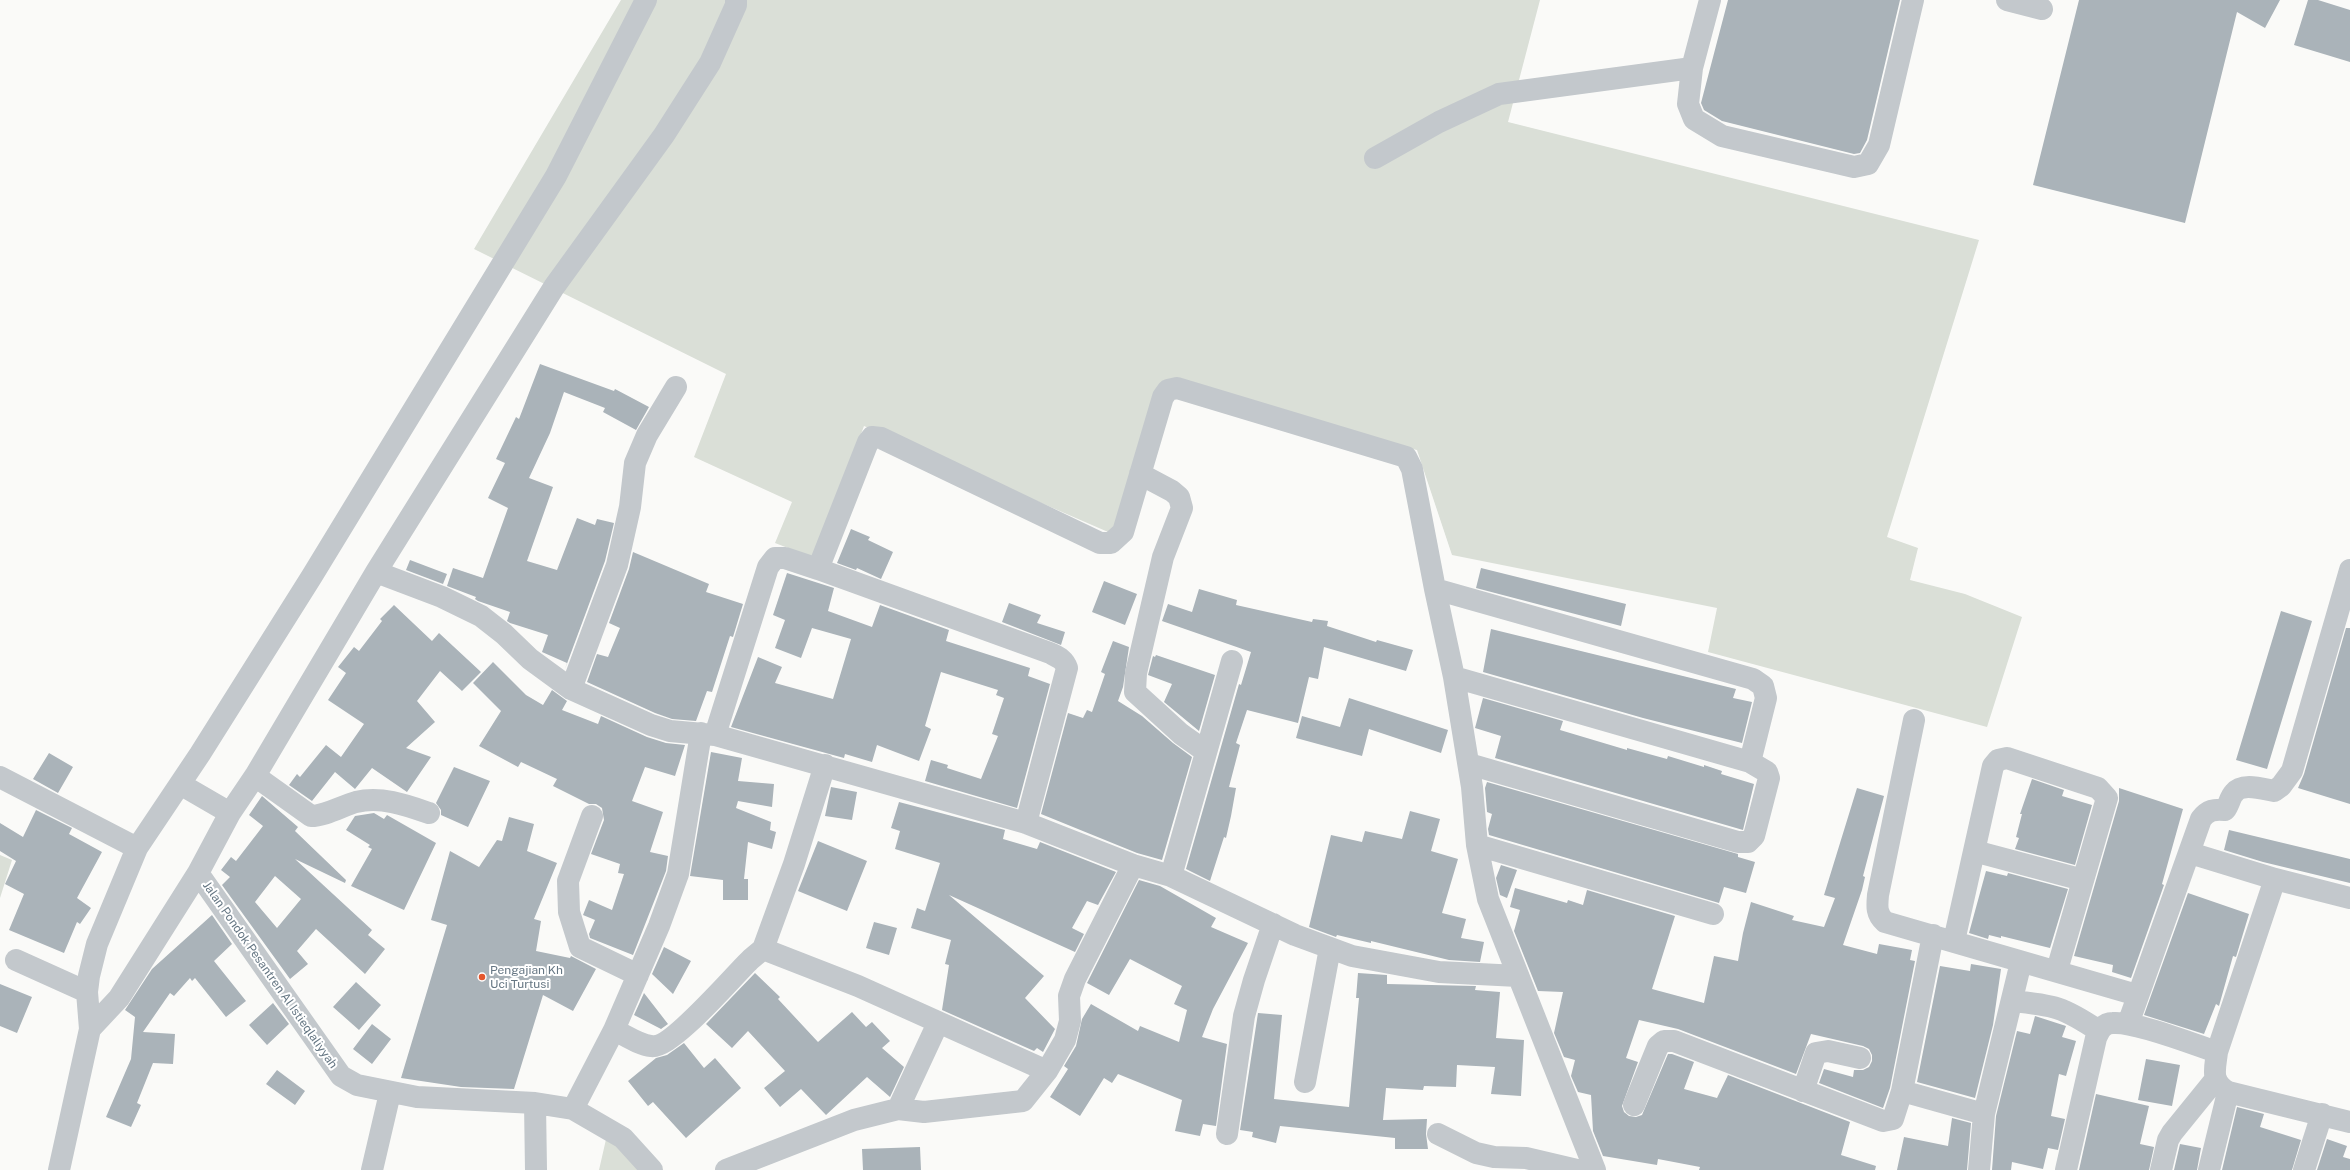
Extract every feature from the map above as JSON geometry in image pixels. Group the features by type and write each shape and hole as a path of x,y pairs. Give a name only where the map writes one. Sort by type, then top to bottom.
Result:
{"street":[{"path":"59,1170 90,1029 87,992 97,944 136,848 180,784 312,576 556,176 646,0"},
{"path":"1710,0 1692,68 1688,104 1694,119 1722,136 1854,167 1868,164 1879,144 1913,0"},
{"path":"2007,0 2042,9"},
{"path":"90,1029 119,998 198,872 230,813 255,776 376,572 554,287 664,135 706,69 738,2"},
{"path":"1374,158 1440,122 1499,94 1692,68"},
{"path":"571,688 617,565 630,507 635,463 647,435 676,387"},
{"path":"818,568 865,450 872,437 881,438 1100,543 1111,543 1122,532 1163,397 1168,390 1177,388 1406,457 1412,469 1454,678 1469,764 1477,845 1488,899 1595,1170"},
{"path":"1140,474 1172,491 1179,497 1182,508 1163,557 1136,673 1136,692 1181,734 1205,751"},
{"path":"573,1109 614,1030 659,926 678,874 708,734 768,567 775,558 785,558 818,568 1050,653 1065,663 1067,668 1026,823"},
{"path":"2128,1024 2137,995 2201,820 2205,813 2214,809 2226,810 2233,793 2240,788 2249,787 2274,791 2281,786 2292,771 2345,606 2350,570"},
{"path":"376,572 442,597 480,616 504,634 530,659 571,688 670,731 708,734 825,765 1026,823 1134,865 1171,876 1273,924 1352,956 1439,972 1518,976"},
{"path":"1435,589 1753,679 1763,686 1766,698 1750,762"},
{"path":"1171,876 1205,751 1232,661"},
{"path":"1454,678 1750,762 1767,772 1769,778 1754,836 1748,842 1743,842 1469,764"},
{"path":"1914,720 1878,894 1877,910 1880,918 1885,922 1934,935 2022,962 2057,970 2137,995"},
{"path":"1954,942 1993,766 1998,760 2007,758 2098,788 2107,798 2057,970"},
{"path":"614,1030 651,1047 661,1045 678,1034 751,959 763,949 794,864 825,765"},
{"path":"255,776 311,816 357,802 376,801 402,803 429,813"},
{"path":"0,778 136,848"},
{"path":"180,784 230,813"},
{"path":"592,816 568,881 569,912 580,947 638,975"},
{"path":"1477,845 1713,914"},
{"path":"1974,852 2083,880"},
{"path":"2190,853 2275,879 2350,898"},
{"path":"726,1170 854,1120 898,1109 924,1112 1023,1100 1047,1071 1065,1040 1070,1021 1069,996 1074,979 1134,865"},
{"name":"Jalan Pondok Pesantren Al Istieqlaliyyah","path":"198,872 341,1076 357,1085 390,1093 417,1097 535,1103 573,1109 623,1138 652,1170"},
{"path":"2209,1170 2221,1086 2217,1052 2275,879"},
{"path":"1227,1134 1244,1016 1254,980 1273,924"},
{"path":"1634,1105 1658,1046 1664,1041 1674,1041 1883,1121 1893,1119 1902,1091 1934,935"},
{"path":"1304,1082 1330,948"},
{"path":"763,949 858,986 1047,1071"},
{"path":"16,960 87,992"},
{"path":"1979,1170 1984,1114 2022,962"},
{"path":"2012,1001 2047,1004 2069,1011 2098,1031"},
{"path":"2066,1170 2098,1031 2112,1022 2128,1024 2217,1052"},
{"path":"898,1109 938,1023"},
{"path":"1803,1090 1813,1057 1816,1053 1828,1051 1860,1058"},
{"path":"2221,1086 2350,1122"},
{"path":"2161,1170 2168,1140 2172,1134 2221,1086"},
{"path":"1902,1091 1984,1114"},
{"path":"372,1170 390,1093"},
{"path":"535,1103 536,1170"},
{"path":"2304,1170 2322,1114"},
{"path":"1438,1134 1476,1153 1526,1158 1577,1170"}],"shaded area":[{"path":"621,0 1540,0 1508,122 1979,240 1887,537 1918,548 1910,580 1965,594 2022,617 1987,727 1708,652 1717,608 1452,555 1417,450 1158,387 1115,535 864,426 814,558 775,543 792,502 694,457 726,374 474,249"},
{"path":"0,855 12,860 0,898"},
{"path":"607,1135 638,1170 599,1170"}],"building":[{"path":"1728,0 1900,0 1867,140 1860,153 1854,154 1722,121 1704,110 1701,103"},
{"path":"2079,0 2280,0 2265,28 2237,12 2185,223 2033,185"},
{"path":"2308,0 2318,0 2350,10 2350,62 2294,45"},
{"path":"540,364 614,391 615,389 649,407 636,430 603,412 605,408 564,392 550,433 529,478 553,487 527,561 557,570 577,518 595,525 597,519 614,523 605,561 565,669 567,663 542,652 548,635 510,623 507,621 510,612 478,601 475,599 476,597 447,586 453,568 483,578 508,508 488,498 505,463 496,459 516,417 519,419"},
{"path":"851,529 870,537 868,540 893,552 881,579 857,568 856,570 837,563"},
{"path":"633,552 709,584 706,592 743,604 733,637 730,636 712,692 707,691 696,721 672,719 655,713 587,682 597,654 608,657 620,628 609,623 629,569"},
{"path":"410,560 447,574 443,584 406,570"},
{"path":"1481,568 1626,604 1621,626 1476,588"},
{"path":"787,573 834,588 828,611 872,627 880,605 949,630 946,641 1030,668 1028,676 1050,684 1017,808 925,781 931,760 948,765 947,768 981,779 998,736 992,734 1004,698 996,695 998,690 941,672 925,726 931,729 919,761 877,745 872,762 845,754 844,758 731,727 758,657 782,667 775,683 833,699 851,639 812,628 801,658 775,648 785,620 773,615"},
{"path":"1104,581 1137,594 1125,625 1092,612"},
{"path":"1199,589 1237,600 1236,605 1312,622 1313,619 1328,621 1327,626 1376,642 1377,640 1413,650 1406,671 1324,647 1318,679 1309,677 1298,723 1247,710 1236,743 1240,745 1229,787 1236,788 1231,816 1226,838 1224,837 1210,881 1186,869 1239,684 1241,685 1251,652 1162,621 1168,604 1192,612"},
{"path":"1009,603 1041,615 1037,623 1065,632 1061,645 1002,622"},
{"path":"394,605 432,641 439,633 481,672 462,691 440,671 417,701 435,722 406,748 431,757 407,792 372,768 355,789 335,772 312,801 289,785 297,774 300,777 326,745 341,757 364,724 328,700 346,673 338,667 354,647 359,651 382,621 380,619"},
{"path":"2281,611 2312,621 2267,769 2236,760"},
{"path":"2346,628 2350,628 2350,804 2298,788 2304,774"},
{"path":"1491,629 1736,689 1733,698 1752,702 1742,743 1643,718 1483,672"},
{"path":"1113,641 1129,647 1123,687 1118,701 1142,716 1173,743 1192,757 1162,860 1137,853 1041,814 1068,713 1083,718 1087,710 1092,712 1105,674 1101,672"},
{"path":"1156,655 1215,675 1199,731 1164,702 1172,684 1148,675 1153,656 1155,657"},
{"path":"493,662 526,695 543,705 552,690 567,701 562,710 598,724 601,716 647,737 666,743 685,745 675,776 645,767 632,801 663,812 650,852 668,856 666,871 633,955 590,938 589,934 595,920 583,915 589,900 612,910 624,874 618,873 620,864 591,854 604,820 602,808 596,804 589,804 553,786 557,779 521,762 518,767 479,746 501,711 473,683"},
{"path":"1349,698 1448,730 1441,753 1369,729 1362,756 1296,738 1302,716 1340,727"},
{"path":"1483,698 1563,721 1560,730 1627,750 1627,748 1667,759 1668,756 1704,767 1704,765 1722,771 1721,774 1754,784 1743,830 1495,758 1501,736 1475,728"},
{"path":"711,752 742,758 738,781 774,784 772,807 738,801 736,808 771,822 770,830 776,832 772,849 748,842 744,879 748,879 748,900 723,900 723,880 690,876"},
{"path":"49,753 73,767 58,793 33,779"},
{"path":"454,767 490,781 468,827 441,815 441,810 436,803"},
{"path":"2032,779 2064,790 2062,796 2092,805 2075,865 2015,849 2019,838 2016,837 2022,814 2020,814"},
{"path":"1487,782 1738,854 1738,857 1755,862 1746,893 1724,887 1719,903 1489,835 1488,829 1492,814 1487,812 1485,788"},
{"path":"831,787 857,792 852,820 825,816"},
{"path":"1857,788 1884,796 1863,876 1865,877 1862,890 1843,945 1877,954 1879,944 1912,950 1910,960 1915,961 1890,1088 1883,1108 1819,1083 1824,1069 1853,1077 1854,1070 1863,1070 1869,1067 1872,1061 1872,1055 1869,1049 1863,1046 1811,1034 1796,1074 1678,1029 1639,1020 1626,1058 1638,1062 1622,1106 1624,1112 1629,1116 1636,1117 1642,1115 1668,1054 1672,1054 1694,1062 1684,1089 1717,1098 1728,1075 1850,1122 1841,1155 1876,1166 1875,1170 1699,1170 1700,1167 1658,1159 1657,1165 1603,1156 1593,1131 1591,1095 1578,1092 1571,1076 1575,1060 1564,1057 1554,1033 1563,992 1538,991 1514,931 1520,910 1510,907 1515,888 1567,903 1568,900 1583,905 1587,890 1675,916 1652,989 1704,1003 1714,956 1738,961 1751,902 1794,916 1792,920 1824,927 1835,898 1824,895"},
{"path":"2119,788 2183,809 2162,884 2164,885 2131,978 2112,972 2113,965 2074,956 2119,801"},
{"path":"262,796 298,827 295,831 346,880 345,883 295,859 372,930 368,935 385,949 365,974 316,929 297,951 308,964 290,979 222,885 230,877 221,870 231,857 236,861 263,826 249,815","holes":["275,876 301,899 277,928 255,902"]},
{"path":"899,802 1005,830 1003,839 1037,849 1040,842 1116,872 1098,905 1087,901 1072,928 1084,934 1075,952 949,895 1044,976 1025,998 1055,1029 1043,1052 1037,1048 1034,1051 942,1010 949,965 945,964 951,940 911,928 917,908 925,911 940,863 895,849 900,831 891,828"},
{"path":"36,810 72,828 69,834 102,852 77,898 91,908 80,924 77,922 64,953 9,930 24,894 5,884 16,861 0,851 0,823 23,837"},
{"path":"1410,811 1440,819 1431,851 1458,859 1442,913 1466,919 1461,938 1484,942 1480,962 1449,960 1371,941 1371,943 1337,935 1336,937 1309,927 1331,835 1362,842 1365,831 1402,839"},
{"path":"374,813 384,819 387,815 436,843 404,910 351,886 372,849 368,847 370,845 346,830 355,816"},
{"path":"509,817 534,824 527,851 557,863 534,919 541,921 536,951 570,958 571,956 596,969 573,1011 543,995 514,1089 461,1087 401,1078 447,925 431,920 450,851 479,867 497,840 502,841"},
{"path":"2229,830 2350,859 2350,883 2263,862 2224,850"},
{"path":"818,841 867,861 847,911 798,891"},
{"path":"1501,865 1517,870 1507,898 1500,895 1496,878"},
{"path":"1986,871 2007,876 2008,873 2068,889 2050,948 2001,936 2001,938 1989,935 1988,939 1969,933"},
{"path":"1139,880 1160,886 1216,918 1211,927 1248,943 1213,1009 1202,1037 1227,1044 1216,1126 1203,1124 1200,1136 1175,1131 1182,1100 1118,1074 1112,1083 1104,1078 1080,1116 1050,1097 1068,1069 1064,1066 1076,1046 1082,1019 1091,1004 1138,1031 1140,1026 1179,1042 1187,1010 1174,1004 1182,986 1130,959 1109,995 1087,983"},
{"path":"2188,893 2249,914 2236,957 2233,956 2219,1006 2216,1004 2204,1034 2144,1015"},
{"path":"212,915 232,944 214,961 246,1001 226,1017 195,978 192,981 190,978 174,996 170,993 143,1032 175,1034 173,1064 153,1063 137,1103 141,1105 131,1127 106,1117 131,1059 135,1017 125,1010 152,969"},
{"path":"874,922 897,928 889,955 866,948"},
{"path":"664,947 691,961 673,994 652,974"},
{"path":"1971,964 2001,969 1993,1025 1975,1098 1917,1082 1940,966 1970,971"},
{"path":"755,973 780,997 778,999 818,1042 852,1012 866,1027 872,1022 890,1041 882,1048 904,1067 890,1097 867,1077 826,1115 801,1089 780,1107 764,1088 785,1071 748,1031 732,1048 706,1024"},
{"path":"1358,973 1387,975 1387,984 1476,986 1475,990 1500,992 1496,1038 1524,1040 1521,1096 1491,1094 1495,1067 1457,1065 1456,1087 1424,1086 1423,1090 1386,1088 1383,1120 1427,1119 1426,1134 1428,1149 1395,1149 1395,1138 1280,1126 1276,1143 1252,1137 1253,1132 1240,1130 1258,1013 1282,1015 1274,1099 1349,1107 1359,998 1356,998"},
{"path":"356,982 381,1005 359,1030 333,1007"},
{"path":"0,984 32,997 17,1033 0,1026"},
{"path":"644,993 668,1024 661,1029 634,1015"},
{"path":"273,1003 289,1024 267,1045 249,1025"},
{"path":"2035,1016 2066,1026 2062,1037 2076,1041 2066,1076 2059,1074 2051,1116 2065,1119 2058,1150 2048,1148 2043,1169 2012,1162 2011,1170 1992,1170 1996,1116 2017,1031 2030,1034"},
{"path":"372,1024 391,1039 372,1064 353,1049"},
{"path":"684,1043 704,1068 715,1058 741,1088 686,1138 653,1102 648,1106 628,1081 656,1058 667,1055"},
{"path":"2146,1059 2180,1065 2172,1106 2138,1100"},
{"path":"277,1070 305,1091 295,1105 266,1084"},
{"path":"2096,1094 2149,1106 2140,1144 2154,1147 2149,1170 2079,1170"},
{"path":"2237,1107 2264,1114 2260,1127 2301,1140 2292,1170 2222,1170"},
{"path":"1952,1118 1971,1123 1967,1170 1897,1170 1904,1137 1948,1146"},
{"path":"2327,1139 2347,1146 2343,1157 2350,1159 2350,1170 2317,1170"},
{"path":"2180,1144 2201,1148 2197,1170 2174,1170"},
{"path":"920,1147 921,1170 863,1170 862,1149"}],"place":[{"name":"Pengajian Kh Uci Turtusi","path":"482,977"}]}
